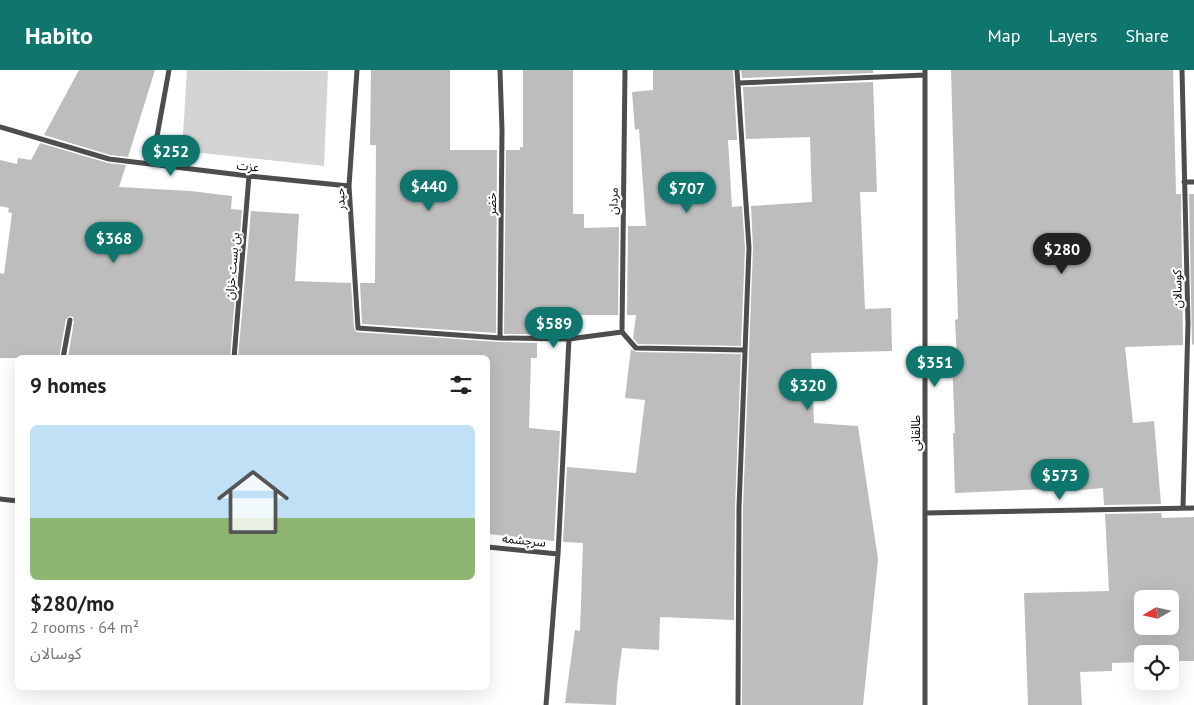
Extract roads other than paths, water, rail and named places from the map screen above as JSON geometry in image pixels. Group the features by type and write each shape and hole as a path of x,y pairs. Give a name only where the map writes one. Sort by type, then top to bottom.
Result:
{"street":[{"path":"152,164 169,70"},
{"name":"حیدر","path":"357,70 349,186 358,328 500,338"},
{"name":"خضر","path":"500,70 502,130 500,338"},
{"name":"مردان","path":"622,332 625,70"},
{"path":"737,70 749,248 739,507 738,705"},
{"name":"کوسالان","path":"1182,70 1188,323 1184,508"},
{"path":"738,83 925,72"},
{"name":"طالقانی","path":"925,72 925,705"},
{"name":"عزت","path":"0,127 109,159 349,186"},
{"name":"بن بست خزان","path":"234,355 249,176"},
{"path":"1184,182 1194,182"},
{"path":"64,355 70,320"},
{"path":"500,338 569,339 622,332 636,348 745,350"},
{"path":"546,705 558,554 569,339"},
{"path":"0,499 15,500"},
{"path":"925,513 1194,508"},
{"name":"سرچشمه","path":"490,547 558,554"}]}
